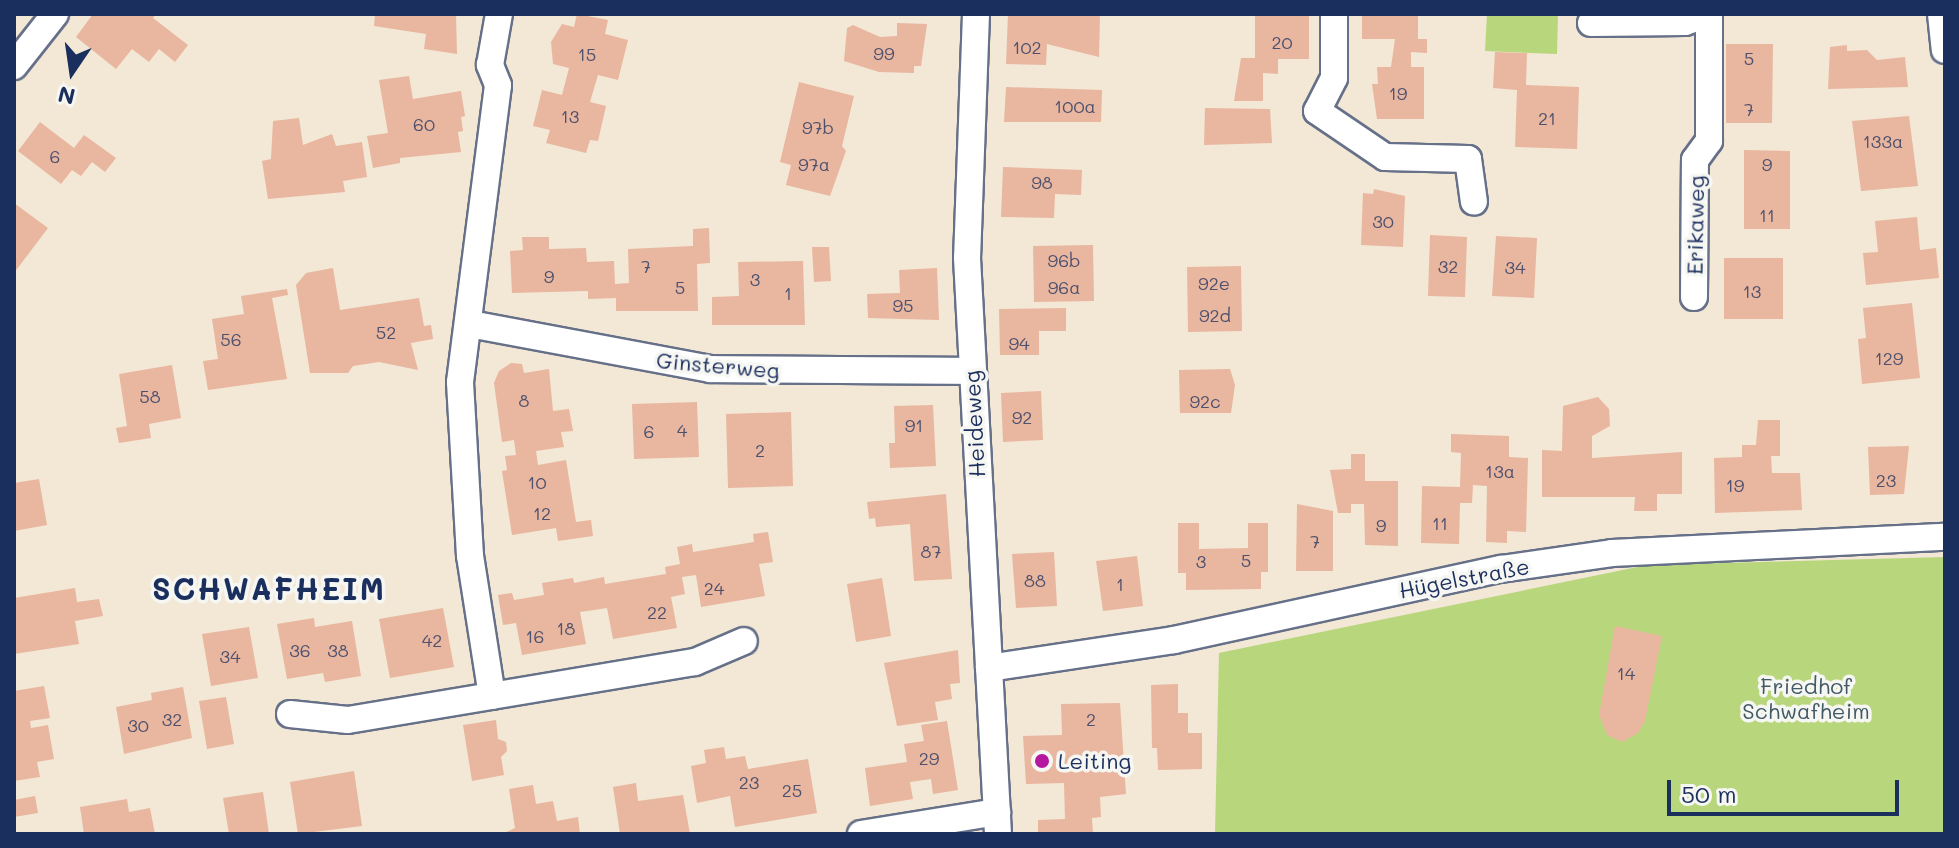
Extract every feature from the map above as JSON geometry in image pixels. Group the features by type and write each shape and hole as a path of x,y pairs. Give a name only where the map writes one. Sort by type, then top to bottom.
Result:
{"street":[{"path":"14,66 55,14"},
{"path":"492,696 463,490 460,382 470,324 498,85 490,65 499,14"},
{"name":"Heideweg","path":"976,14 967,258 970,371 998,823"},
{"path":"1334,14 1334,78 1317,111 1385,157 1468,159 1474,202"},
{"name":"Erikaweg","path":"1591,23 1685,22 1708,14 1709,141 1695,160 1694,297"},
{"path":"1941,14 1945,50"},
{"name":"Ginsterweg","path":"470,324 710,369 970,371"},
{"name":"Hügelstraße","path":"989,668 1174,640 1501,569 1612,553 1945,537"},
{"path":"290,714 348,720 695,662 744,641"},
{"path":"861,834 998,823"}],"green space":[{"path":"1487,14 1558,14 1557,54 1485,51"},
{"name":"Friedhof Schwafheim","path":"1945,557 1945,834 1215,834 1219,653 1647,565"}],"building":[{"path":"93,14 156,14 153,18 188,45 175,62 159,49 149,62 132,49 116,69 76,37"},
{"path":"375,14 456,14 457,54 424,49 426,34 374,26"},
{"path":"577,14 608,20 605,34 628,40 618,80 598,75 590,102 606,106 598,141 590,140 586,153 546,143 550,130 533,126 542,90 562,95 569,68 553,64 551,42 562,24 574,27"},
{"path":"1008,14 1100,14 1099,57 1047,44 1046,65 1006,64"},
{"path":"1255,14 1309,14 1309,59 1278,59 1278,74 1263,73 1263,101 1234,101 1241,58 1255,58"},
{"path":"1362,14 1418,14 1418,39 1427,39 1427,53 1411,52 1411,67 1424,67 1424,119 1377,119 1372,84 1378,84 1377,67 1391,67 1395,39 1362,39"},
{"path":"897,23 927,24 921,66 914,66 914,73 879,72 844,61 847,28 853,25 880,37 897,36"},
{"path":"1726,44 1773,44 1772,123 1726,123"},
{"path":"1847,45 1847,51 1867,50 1877,60 1905,57 1908,87 1828,89 1830,47"},
{"path":"1495,52 1527,53 1526,85 1579,87 1577,149 1515,147 1517,90 1493,88"},
{"path":"409,76 413,99 461,91 465,116 461,117 463,131 458,132 461,152 400,158 400,163 373,168 367,136 388,133 379,80"},
{"path":"799,82 854,96 842,146 846,151 830,196 786,185 791,165 780,162"},
{"path":"1006,87 1102,90 1101,122 1004,122"},
{"path":"1205,108 1270,109 1272,143 1204,145"},
{"path":"1909,116 1918,186 1861,191 1852,121"},
{"path":"299,118 303,145 332,134 336,146 362,142 367,177 343,181 345,192 268,199 262,161 271,159 273,121"},
{"path":"40,122 74,148 84,135 116,158 105,172 92,162 81,176 72,170 61,184 18,151"},
{"path":"1744,150 1790,151 1790,229 1744,229"},
{"path":"1003,167 1082,170 1081,195 1055,194 1054,218 1001,217"},
{"path":"1374,189 1405,196 1403,247 1361,245 1363,193 1373,194"},
{"path":"14,203 48,228 14,273"},
{"path":"1917,217 1920,250 1936,248 1939,278 1866,285 1863,253 1878,252 1875,221"},
{"path":"709,228 710,263 697,264 698,311 616,311 616,298 588,299 588,291 512,293 510,251 523,250 522,237 549,237 549,249 586,248 587,262 614,261 615,284 629,283 628,249 693,246 693,229"},
{"path":"1430,235 1467,237 1465,297 1428,296"},
{"path":"1496,236 1537,238 1534,298 1492,296"},
{"path":"1093,245 1094,301 1034,302 1033,246"},
{"path":"812,247 829,247 831,281 814,282"},
{"path":"1724,258 1783,258 1783,319 1724,319"},
{"path":"803,261 805,325 712,325 712,297 739,296 738,262"},
{"path":"1241,266 1242,331 1188,332 1187,267"},
{"path":"333,268 340,310 419,298 424,326 431,325 433,339 411,343 418,370 379,362 353,366 348,373 310,373 296,285 306,273"},
{"path":"937,268 939,320 868,318 867,294 900,293 899,270"},
{"path":"287,289 288,295 272,298 287,379 208,390 203,361 218,359 212,319 244,314 241,296"},
{"path":"1912,303 1920,378 1862,384 1858,339 1866,338 1863,308"},
{"path":"1066,308 1066,331 1039,331 1039,355 1000,355 999,309"},
{"path":"511,363 522,364 524,373 549,369 553,411 569,409 573,431 561,432 564,447 536,451 538,465 566,460 576,522 591,520 593,536 558,541 556,528 512,535 502,471 507,470 505,456 516,455 514,440 502,442 494,383 499,371"},
{"path":"172,365 181,418 149,424 151,438 119,443 116,428 127,426 119,374"},
{"path":"1230,369 1235,385 1231,413 1180,413 1179,370"},
{"path":"1041,391 1043,440 1003,442 1001,393"},
{"path":"1598,397 1609,409 1610,426 1592,436 1592,458 1682,452 1682,494 1657,494 1657,511 1634,511 1635,497 1542,497 1542,450 1562,451 1563,406"},
{"path":"697,402 699,457 634,459 632,404"},
{"path":"933,405 936,466 890,468 889,443 895,443 894,406"},
{"path":"791,412 793,486 728,488 726,414"},
{"path":"1758,420 1780,420 1780,456 1771,456 1772,473 1800,473 1802,510 1715,513 1714,458 1742,457 1742,445 1756,445"},
{"path":"1451,434 1509,436 1509,457 1528,458 1526,532 1507,531 1507,543 1486,542 1487,486 1473,485 1472,503 1460,503 1459,544 1421,543 1422,486 1460,487 1461,453 1451,452"},
{"path":"1909,446 1904,494 1870,495 1868,447"},
{"path":"1351,454 1365,454 1365,481 1398,481 1398,546 1365,545 1364,504 1351,504 1351,513 1338,513 1330,470 1351,469"},
{"path":"39,479 47,525 14,531 14,483"},
{"path":"946,494 952,579 914,581 910,524 876,527 875,518 869,519 867,502"},
{"path":"1297,504 1333,511 1333,571 1296,571"},
{"path":"1178,523 1199,523 1199,549 1248,548 1248,523 1268,523 1268,572 1261,572 1261,589 1186,590 1186,573 1178,573"},
{"path":"768,532 773,562 759,564 765,596 701,607 696,575 682,577 685,594 671,597 677,628 613,639 607,608 580,612 586,644 522,655 516,623 503,625 498,595 512,593 514,600 544,595 542,583 573,578 574,583 604,577 605,584 666,574 665,567 680,564 677,547 692,544 693,552 754,542 753,534"},
{"path":"1054,552 1057,606 1016,608 1012,554"},
{"path":"1137,556 1143,606 1103,611 1096,561"},
{"path":"882,578 891,636 856,642 847,584"},
{"path":"75,588 77,602 99,599 103,616 75,621 79,644 14,654 14,598"},
{"path":"443,608 454,667 390,678 379,619"},
{"path":"314,618 315,627 352,621 361,676 325,682 323,673 287,679 277,624"},
{"path":"1615,626 1662,636 1645,721 1638,733 1622,742 1607,735 1599,715"},
{"path":"249,627 258,678 211,686 202,634"},
{"path":"958,650 960,683 950,684 952,699 935,702 938,720 897,726 884,663"},
{"path":"1178,684 1178,713 1188,713 1188,733 1202,733 1202,769 1158,770 1157,748 1152,748 1151,685"},
{"path":"44,686 50,718 30,721 31,728 48,725 54,759 37,762 40,777 14,781 14,691"},
{"path":"183,687 192,738 124,754 116,707 152,700 151,693"},
{"path":"226,697 234,744 207,749 199,701"},
{"path":"1120,703 1126,794 1100,797 1101,817 1092,818 1093,834 1038,834 1038,820 1065,819 1064,783 1026,784 1023,736 1062,735 1061,704"},
{"path":"496,720 498,739 506,742 507,751 501,757 504,775 472,781 463,725"},
{"path":"947,721 958,790 933,794 931,779 910,782 913,799 870,806 865,768 907,762 904,744 924,741 921,725"},
{"path":"724,747 726,759 745,756 748,769 808,759 817,813 735,827 730,796 697,803 691,766 706,763 704,750"},
{"path":"354,771 362,826 298,834 290,782"},
{"path":"636,783 638,801 683,795 690,834 620,834 613,787"},
{"path":"533,785 536,804 553,801 557,821 578,817 580,834 502,834 515,828 509,789"},
{"path":"263,792 269,834 229,834 223,798"},
{"path":"35,796 38,813 14,817 14,800"},
{"path":"127,799 129,812 150,808 155,834 84,834 80,807"}],"place":[{"name":"Leiting","path":"1042,761"}],"district":[{"name":"SCHWAFHEIM","path":"269,588"}]}
